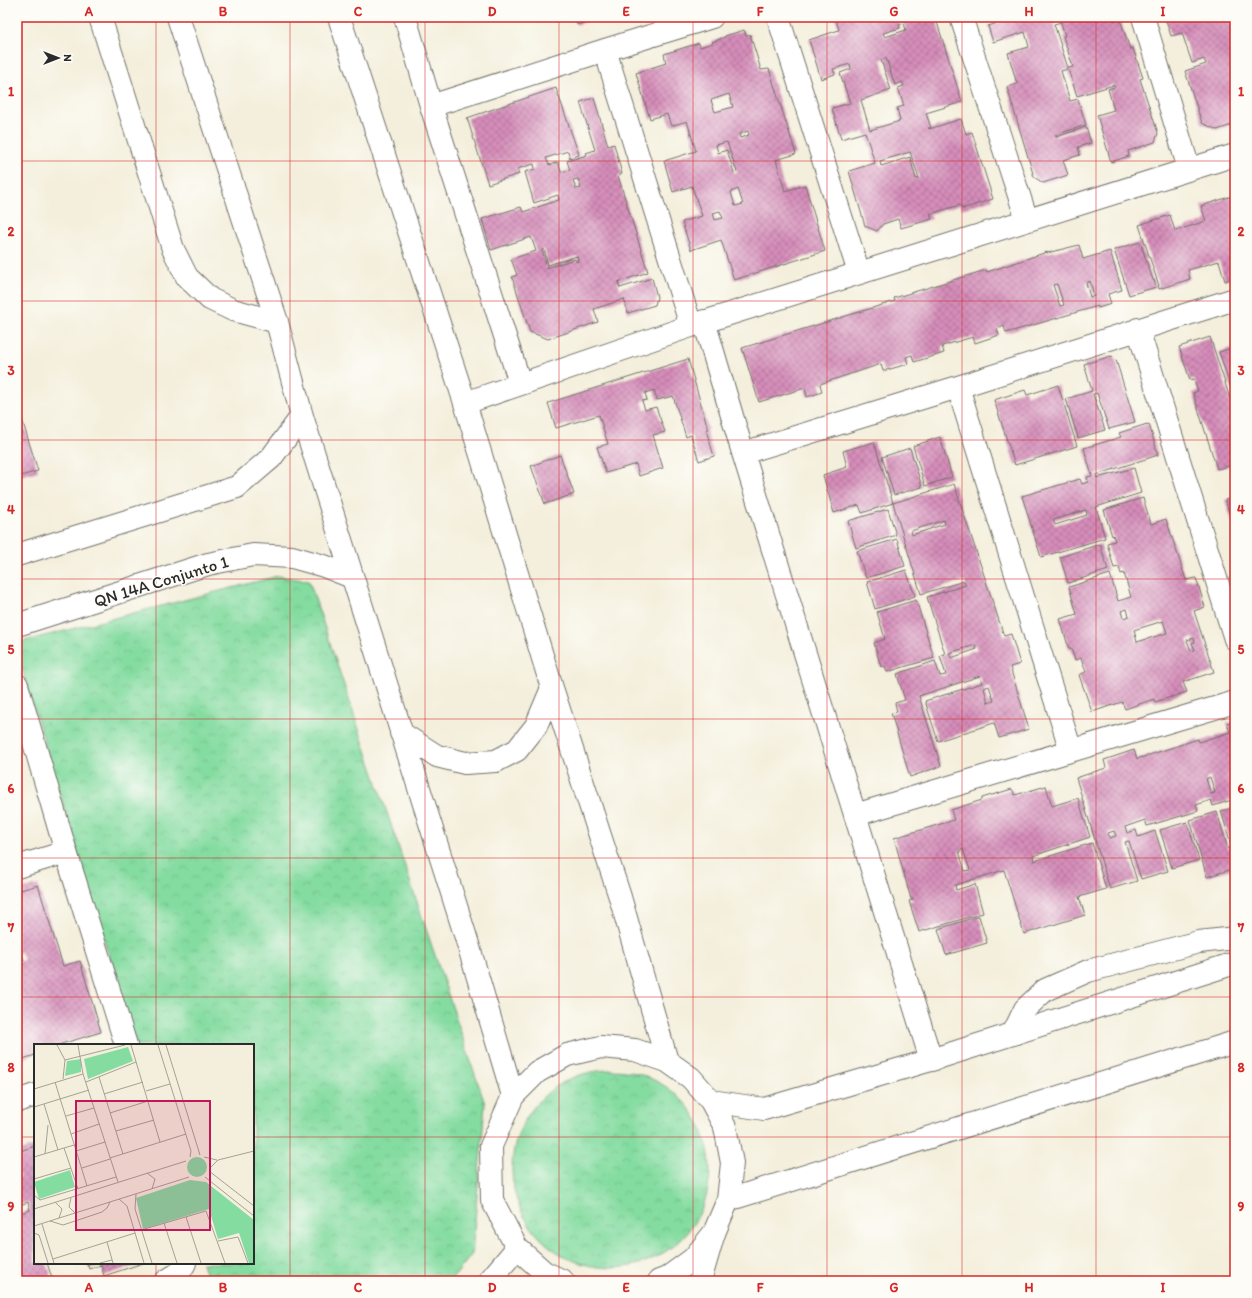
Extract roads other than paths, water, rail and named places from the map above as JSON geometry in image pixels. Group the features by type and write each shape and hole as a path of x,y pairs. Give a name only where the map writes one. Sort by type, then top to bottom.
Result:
{"street":[{"path":"100,17 172,249 187,277 210,300 233,310 276,322"},
{"path":"178,17 276,322 302,416 468,944 513,1096"},
{"path":"339,17 465,403 552,688 620,897 667,1062"},
{"path":"405,17 431,106 520,383"},
{"path":"431,106 712,17"},
{"path":"778,17 859,272"},
{"path":"961,17 1028,220"},
{"path":"1143,17 1189,169"},
{"path":"605,50 697,324 743,453 931,1060"},
{"path":"465,403 520,383 697,324 1235,155"},
{"path":"743,453 958,387 1235,299"},
{"path":"1138,329 1235,639"},
{"path":"958,387 1071,751"},
{"path":"17,555 237,487 271,458 302,416"},
{"name":"QN 14A Conjunto 1","path":"17,626 208,564 253,555 292,558 324,566 352,577"},
{"path":"17,685 66,852 126,1044"},
{"path":"401,733 437,756 465,763 496,761 517,750 536,726 552,688"},
{"path":"855,815 1235,702"},
{"path":"17,867 66,852"},
{"path":"1013,1034 1025,1009 1045,990 1088,971 1198,942 1235,938"},
{"path":"711,1101 764,1109 931,1060 1235,963"},
{"path":"728,1200 1235,1042"},
{"path":"563,1281 544,1272 517,1248 492,1200 491,1146 513,1096 537,1072 567,1055 601,1047 635,1050 667,1062 691,1078 711,1101 724,1127 732,1163 728,1200 714,1234 700,1281"},
{"path":"17,1101 34,1095"},
{"path":"659,1281 667,1278 693,1259 714,1234"},
{"path":"490,1281 517,1248"},
{"path":"166,1281 179,1273 184,1264"}]}
